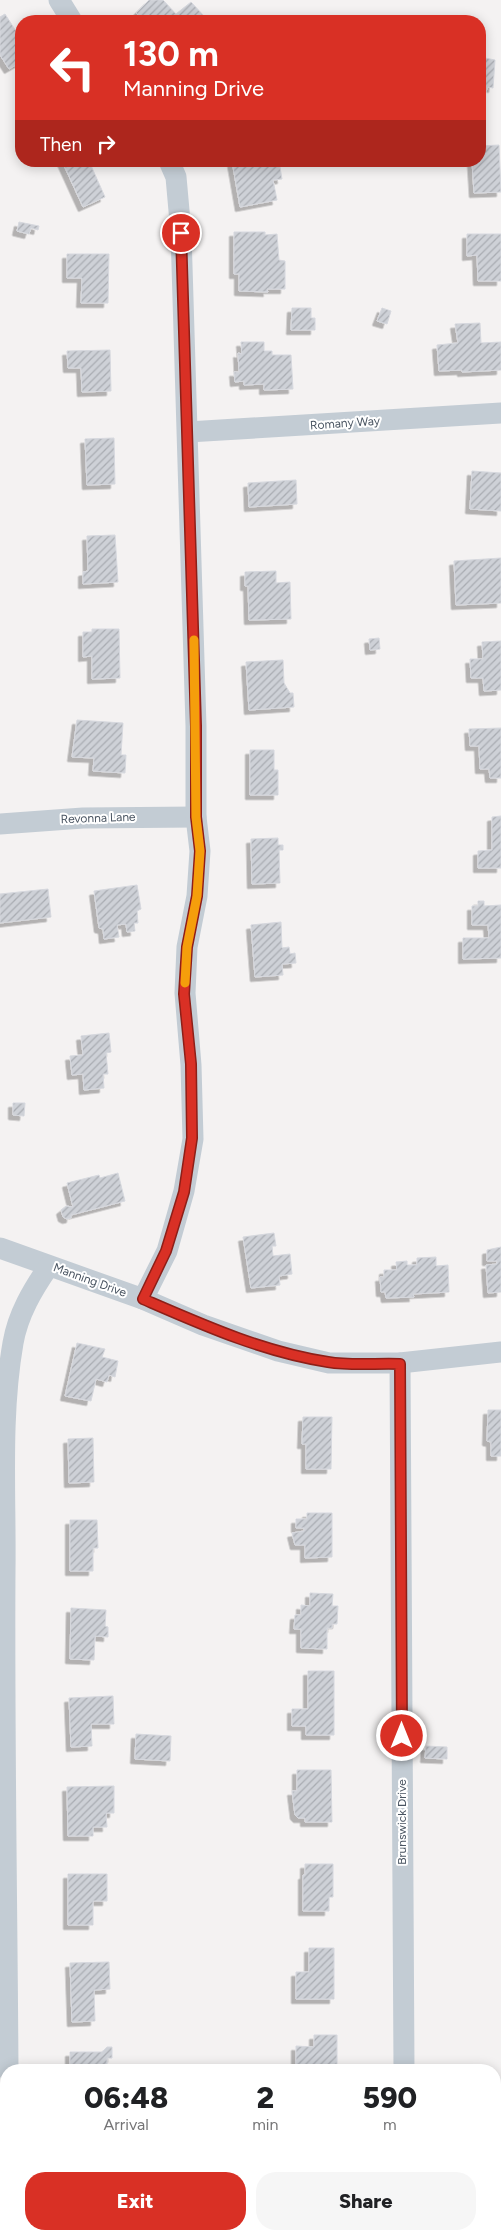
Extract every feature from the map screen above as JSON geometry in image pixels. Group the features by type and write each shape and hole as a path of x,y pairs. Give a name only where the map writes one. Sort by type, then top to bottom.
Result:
{"street":[{"path":"59,0 68,15"},
{"path":"143,1299 169,1242 184,1192 192,1138 191,1064 184,994 187,947 197,896 200,851 196,817 196,726 181,233 176,177 172,167"},
{"name":"Romany Way","path":"188,432 501,413"},
{"name":"Revonna Lane","path":"0,824 83,818 196,817"},
{"name":"Manning Drive","path":"0,1248 143,1299 203,1325 278,1351 329,1363 400,1364 501,1352"},
{"path":"8,2064 2,1633 6,1500 4,1412 13,1341 28,1296 49,1266"},
{"name":"Brunswick Drive","path":"400,1364 404,2064"}],"building":[{"path":"149,0 163,0 176,14 191,2 203,15 138,15 136,13"},
{"path":"5,14 15,30 15,66 9,69 0,55 0,17"},
{"path":"486,58 495,60 493,88 488,87 486,92"},
{"path":"499,145 501,192 474,193 472,167 486,167 486,146"},
{"path":"65,167 92,167 105,197 83,207"},
{"path":"233,167 280,167 282,179 273,180 277,200 240,207"},
{"path":"19,222 39,226 38,230 31,228 29,234 17,231"},
{"path":"234,232 265,232 265,235 277,234 279,260 285,261 285,289 267,289 268,292 239,291 239,274 234,274"},
{"path":"467,234 501,234 501,281 478,281 477,255 467,256"},
{"path":"67,254 109,254 108,303 81,303 82,278 67,278"},
{"path":"292,308 311,308 311,318 315,318 315,330 291,330"},
{"path":"382,308 391,311 387,324 377,321"},
{"path":"480,323 481,343 501,342 501,370 439,371 437,345 458,343 455,324"},
{"path":"241,342 264,342 264,351 272,351 272,355 291,355 293,389 264,390 264,384 244,385 244,381 235,382 234,372 239,372 238,353 242,354"},
{"path":"110,350 111,391 82,392 81,368 68,368 67,351"},
{"path":"114,438 115,484 87,485 85,439"},
{"path":"472,471 501,473 501,511 470,509"},
{"path":"296,480 297,504 249,507 248,483"},
{"path":"115,535 118,582 83,584 83,572 88,571 87,536"},
{"path":"501,558 501,603 456,605 454,561"},
{"path":"276,571 276,583 290,582 291,619 249,620 248,586 245,586 245,572"},
{"path":"92,629 119,629 120,678 92,679 92,656 83,657 83,632 92,632"},
{"path":"379,638 380,649 370,650 369,639"},
{"path":"501,641 501,690 484,691 483,678 471,678 470,659 483,659 482,642"},
{"path":"283,660 284,683 290,693 293,693 294,707 249,710 246,662"},
{"path":"77,720 123,723 121,755 126,755 125,773 93,771 94,758 72,757"},
{"path":"501,728 501,778 490,778 489,769 480,769 479,746 470,746 469,729"},
{"path":"250,750 274,750 274,770 278,770 278,795 250,795"},
{"path":"501,816 501,868 478,868 478,851 492,850 492,817"},
{"path":"278,838 278,845 283,845 283,850 279,850 280,883 252,884 251,839"},
{"path":"137,885 141,909 137,911 138,923 134,923 135,931 127,932 126,924 117,925 119,937 104,939 103,929 99,928 94,891"},
{"path":"48,889 51,917 0,923 0,894"},
{"path":"478,901 484,901 484,906 501,905 501,958 463,959 463,938 489,938 488,925 472,925 472,906 478,906"},
{"path":"281,922 282,948 289,947 290,954 295,953 296,963 282,964 283,975 255,977 251,925"},
{"path":"109,1033 111,1052 106,1053 108,1074 103,1074 104,1088 84,1090 83,1074 72,1075 70,1056 83,1055 81,1036"},
{"path":"13,1103 25,1103 24,1116 13,1115"},
{"path":"118,1173 125,1201 71,1215 71,1218 63,1217 61,1210 66,1206 73,1207 67,1183 99,1175 100,1178"},
{"path":"274,1233 276,1246 272,1246 273,1256 290,1254 292,1274 279,1276 280,1285 251,1288 243,1237"},
{"path":"501,1247 501,1292 488,1293 486,1265 497,1264 497,1261 487,1261 487,1250"},
{"path":"436,1257 436,1266 448,1265 449,1292 413,1294 414,1297 386,1298 385,1292 381,1292 380,1277 384,1277 384,1270 397,1270 396,1262 407,1261 407,1265 417,1265 417,1258"},
{"path":"77,1343 105,1349 102,1357 118,1361 115,1377 109,1375 107,1382 96,1379 91,1401 65,1396"},
{"path":"488,1410 501,1410 501,1456 491,1456 491,1442 487,1441"},
{"path":"303,1417 332,1417 331,1469 306,1469 306,1444 302,1444"},
{"path":"93,1438 94,1482 69,1483 68,1439"},
{"path":"307,1513 332,1513 332,1557 305,1558 305,1545 295,1545 292,1533 304,1531 304,1528 296,1528 296,1519 307,1519"},
{"path":"70,1520 97,1520 98,1548 93,1548 93,1571 70,1571"},
{"path":"310,1593 333,1594 332,1606 338,1606 337,1624 332,1624 332,1628 327,1628 327,1649 301,1648 301,1629 294,1629 295,1615 301,1615 301,1605 310,1606"},
{"path":"71,1608 106,1610 105,1626 108,1627 108,1637 95,1636 94,1660 70,1659"},
{"path":"308,1671 334,1671 334,1735 306,1735 306,1726 292,1726 292,1709 308,1709"},
{"path":"113,1696 114,1724 91,1724 92,1746 71,1747 69,1698"},
{"path":"136,1734 171,1736 170,1761 135,1759"},
{"path":"426,1746 447,1747 447,1759 425,1758"},
{"path":"297,1770 331,1770 332,1822 305,1822 305,1818 298,1818 295,1815 292,1791 297,1791"},
{"path":"114,1786 114,1813 106,1813 107,1827 93,1827 93,1836 68,1836 67,1787"},
{"path":"305,1864 333,1864 333,1897 329,1897 329,1911 303,1911 303,1875 305,1875"},
{"path":"68,1874 107,1874 107,1901 93,1901 93,1925 68,1925"},
{"path":"309,1948 334,1948 334,1999 296,1999 296,1972 309,1972"},
{"path":"109,1962 110,1989 94,1990 95,2021 72,2022 70,1963"},
{"path":"314,2035 337,2035 337,2064 296,2064 296,2046 314,2047"},
{"path":"107,2047 112,2047 112,2058 107,2058 107,2064 70,2064 70,2052 102,2052"}],"slow traffic":[{"path":"185,983 187,947 197,896 200,851 196,817 194,640"}],"route":[{"path":"181,233 196,726 196,817 200,851 197,896 187,947 184,994 191,1064 192,1138 184,1192 166,1251 143,1299 203,1325 278,1351 329,1363 400,1364 402,1736"}]}
